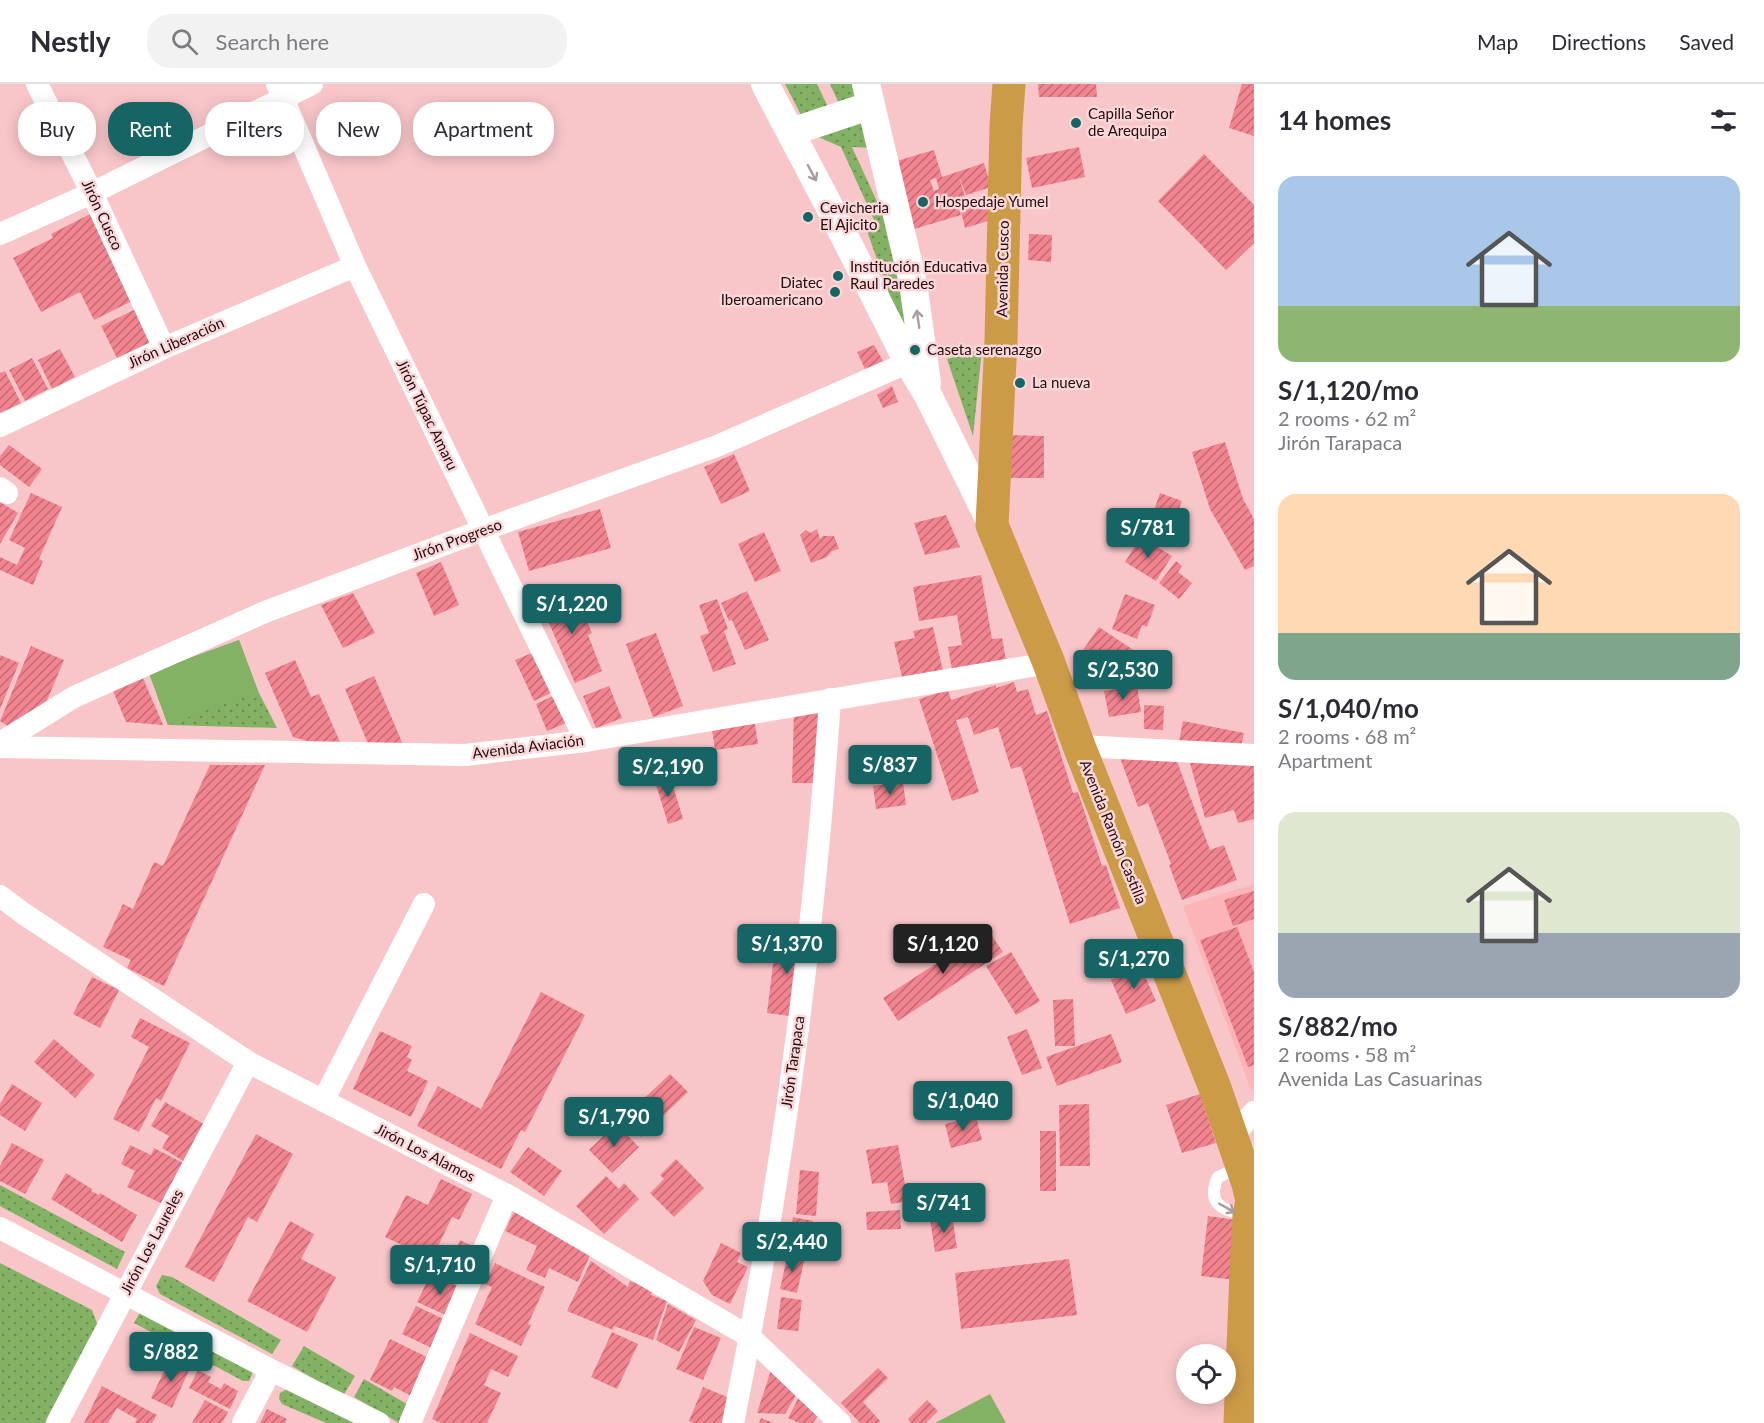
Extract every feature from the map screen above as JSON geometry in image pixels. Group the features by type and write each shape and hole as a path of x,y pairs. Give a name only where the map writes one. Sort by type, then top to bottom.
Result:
{"highway":[{"name":"Avenida Cusco","path":"992,525 1001,340 1009,84"},
{"name":"Avenida Ramón Castilla","path":"992,525 1050,663 1079,746 1238,1151 1251,1205 1240,1423"}],"street":[{"name":"Jirón Cusco","path":"37,84 92,194 164,348"},
{"path":"0,234 92,194 281,91 312,84"},
{"path":"765,84 916,359"},
{"name":"Jirón Túpac Amaru","path":"281,91 355,266 585,741"},
{"path":"791,132 868,95"},
{"name":"Avenida Ramón Castilla","path":"868,95 914,283 916,359 929,397 992,525"},
{"name":"Jirón Liberación","path":"0,426 164,348 355,266"},
{"name":"Jirón Progreso","path":"0,745 74,697 254,616 483,530 717,446 916,359"},
{"name":"Avenida Aviación","path":"0,745 465,754 585,741 1050,663"},
{"name":"Jirón Tarapaca","path":"733,1423 750,1337 799,1027 823,805 830,699"},
{"path":"1079,746 1254,755"},
{"name":"Jirón Los Alamos","path":"0,896 248,1062 507,1195 750,1337 840,1423"},
{"path":"323,1101 424,904"},
{"name":"Jirón Los Laureles","path":"57,1423 248,1062"},
{"path":"1238,1151 1254,1112"},
{"path":"410,1423 507,1195"},
{"path":"0,1228 271,1370 379,1423"},
{"path":"243,1423 271,1370"}],"shaded area":[{"path":"1254,884 1254,1088 1251,1090 1183,906"}],"green space":[{"path":"785,84 817,84 828,107 802,117"},
{"path":"830,84 853,84 857,98 840,106"},
{"path":"869,118 874,148 852,147 885,219 901,263 908,348 866,228 875,222 841,147 816,136"},
{"path":"982,349 973,436 947,359"},
{"path":"239,640 258,691 277,728 168,725 149,673"},
{"path":"239,640 258,691 168,725 149,673"},
{"path":"0,1185 125,1252 117,1269 0,1206"},
{"path":"0,1263 92,1310 98,1326 45,1423 0,1423"},
{"path":"162,1275 172,1277 281,1340 272,1354 160,1294 156,1286"},
{"path":"146,1312 254,1370 249,1381 243,1381 134,1323 139,1314"},
{"path":"304,1346 355,1376 343,1396 292,1366"},
{"path":"364,1379 412,1407 399,1423 354,1397"},
{"path":"291,1387 361,1423 326,1423 282,1404 279,1399 280,1393"},
{"path":"990,1394 1006,1423 935,1423"}],"building":[{"path":"1038,84 1096,84 1097,97 1039,97"},
{"path":"1242,84 1254,84 1254,136 1229,128"},
{"path":"1079,147 1085,177 1032,188 1026,158"},
{"path":"934,150 942,177 984,163 991,187 966,195 959,176 965,197 956,200 961,215 914,229 893,162","holes":["936,178 939,189 934,191 930,180"]},
{"path":"1204,154 1254,205 1254,243 1226,270 1158,201"},
{"path":"989,196 988,221 965,228 959,204"},
{"path":"94,212 138,298 94,320 80,292 41,312 13,258 53,238 51,234"},
{"path":"1029,234 1052,235 1051,262 1028,260"},
{"path":"138,308 158,348 121,366 101,326"},
{"path":"874,345 883,361 865,369 857,352"},
{"path":"60,349 75,377 52,389 38,360"},
{"path":"32,358 48,389 25,401 9,370"},
{"path":"5,371 21,403 0,413 0,373"},
{"path":"892,386 898,402 883,408 877,395"},
{"path":"1011,435 1044,436 1044,478 1011,478"},
{"path":"1225,442 1243,499 1254,519 1254,566 1245,570 1210,509 1192,452"},
{"path":"9,445 42,469 29,487 0,465 0,456"},
{"path":"734,454 750,491 721,504 704,467"},
{"path":"31,493 62,507 39,559 43,561 33,585 0,570 0,557 17,565 25,548 9,540"},
{"path":"1160,493 1182,501 1173,525 1152,516"},
{"path":"0,502 18,513 0,544"},
{"path":"600,509 611,548 529,571 518,532"},
{"path":"946,515 960,547 925,555 914,523"},
{"path":"817,529 820,539 823,536 834,536 839,549 811,563 800,535 806,530 811,533"},
{"path":"764,532 781,571 755,582 738,544"},
{"path":"1141,537 1172,556 1156,581 1125,562"},
{"path":"1176,561 1182,566 1178,572 1192,583 1179,599 1159,583"},
{"path":"441,562 459,605 434,616 416,573"},
{"path":"981,575 992,639 1002,638 1006,660 952,670 948,647 962,645 957,615 919,621 913,587"},
{"path":"566,589 577,612 582,610 592,633 588,635 602,671 575,683 539,600"},
{"path":"747,591 769,640 745,650 732,620 729,621 721,603"},
{"path":"353,593 375,633 343,648 321,605"},
{"path":"1125,594 1155,605 1147,627 1142,625 1137,639 1112,629"},
{"path":"717,599 728,629 724,631 736,664 713,672 700,636 709,633 699,605"},
{"path":"933,627 943,671 902,677 894,642 915,638 913,631"},
{"path":"1099,627 1145,658 1132,678 1123,672 1115,684 1088,666 1094,657 1083,650"},
{"path":"656,633 683,706 653,717 626,644"},
{"path":"31,646 64,660 46,703 11,728 0,721"},
{"path":"539,650 557,690 534,701 515,660"},
{"path":"0,655 19,663 0,709"},
{"path":"295,660 311,697 319,694 340,742 329,747 293,737 265,673"},
{"path":"374,676 404,747 369,746 345,689"},
{"path":"143,678 163,725 126,722 113,691"},
{"path":"1014,682 1017,692 1028,689 1036,715 1047,711 1073,793 1078,792 1102,866 1106,865 1120,908 1070,924 1021,766 1011,769 998,727 974,735 968,717 956,720 979,792 952,801 919,699 948,690 951,700 996,685 996,688"},
{"path":"609,686 622,718 596,728 583,696"},
{"path":"1137,686 1141,712 1109,717 1104,691"},
{"path":"557,694 569,722 547,731 536,704"},
{"path":"1144,705 1164,706 1163,730 1144,729"},
{"path":"794,711 824,712 822,783 792,783"},
{"path":"754,717 758,744 715,750 711,723"},
{"path":"1183,721 1244,733 1240,751 1178,747"},
{"path":"1119,755 1175,756 1210,850 1224,845 1237,880 1182,900 1148,803 1138,807"},
{"path":"1220,756 1254,763 1254,819 1238,823 1234,810 1205,818 1190,763"},
{"path":"210,765 265,765 164,986 127,968 131,960 103,947 123,904 133,909 154,862 163,866"},
{"path":"669,773 683,819 668,824 654,778"},
{"path":"903,782 906,805 876,809 873,786"},
{"path":"1254,891 1254,919 1233,926 1224,900"},
{"path":"1237,927 1254,972 1254,1065 1248,1067 1200,940"},
{"path":"988,930 1003,952 898,1021 883,998"},
{"path":"777,932 807,936 798,1017 767,1013"},
{"path":"1011,952 1040,1001 1016,1015 986,966"},
{"path":"1141,967 1156,1001 1126,1014 1111,980"},
{"path":"92,977 119,990 100,1028 73,1014"},
{"path":"541,992 585,1015 525,1132 521,1130 501,1169 417,1126 438,1086 481,1109"},
{"path":"1073,999 1075,1046 1055,1046 1053,1000"},
{"path":"140,1018 190,1043 161,1101 156,1098 139,1132 113,1119 149,1047 131,1037"},
{"path":"1027,1029 1042,1068 1022,1075 1007,1037"},
{"path":"380,1031 412,1046 407,1057 412,1060 407,1071 428,1081 411,1117 353,1089"},
{"path":"1111,1034 1122,1062 1057,1086 1046,1057"},
{"path":"54,1039 95,1075 75,1098 34,1062"},
{"path":"670,1074 688,1092 641,1137 623,1118"},
{"path":"12,1084 42,1103 25,1131 0,1115 0,1104"},
{"path":"1200,1094 1216,1143 1182,1153 1166,1105"},
{"path":"165,1102 209,1127 188,1164 162,1148 169,1136 151,1126"},
{"path":"1089,1104 1090,1166 1060,1166 1059,1105"},
{"path":"976,1117 982,1140 951,1148 945,1124"},
{"path":"616,1124 639,1147 612,1173 589,1150"},
{"path":"1040,1131 1056,1131 1056,1191 1040,1191"},
{"path":"256,1134 293,1154 257,1222 248,1217 214,1282 185,1267"},
{"path":"12,1143 44,1160 25,1194 0,1181 0,1166"},
{"path":"130,1145 151,1155 154,1148 185,1164 165,1205 127,1187 135,1171 121,1164"},
{"path":"898,1145 908,1201 891,1204 887,1182 872,1184 866,1150"},
{"path":"528,1147 562,1171 544,1196 510,1172"},
{"path":"676,1159 704,1188 674,1217 650,1193 664,1179 660,1175"},
{"path":"800,1170 819,1172 816,1216 796,1214"},
{"path":"66,1173 92,1189 91,1191 99,1195 100,1193 137,1215 122,1242 51,1199"},
{"path":"606,1176 619,1189 624,1183 639,1199 604,1234 576,1206"},
{"path":"441,1179 472,1194 459,1220 452,1217 432,1259 385,1237 406,1195 428,1205"},
{"path":"900,1210 901,1229 867,1230 866,1212"},
{"path":"514,1212 582,1244 591,1253 578,1282 549,1268 545,1278 526,1270 537,1246 505,1231"},
{"path":"952,1215 957,1248 935,1252 930,1219"},
{"path":"1208,1216 1244,1221 1236,1280 1201,1276"},
{"path":"793,1217 813,1221 808,1251 788,1247"},
{"path":"290,1221 314,1234 301,1259 336,1277 307,1332 247,1301"},
{"path":"460,1240 482,1251 466,1284 444,1273"},
{"path":"721,1243 741,1253 737,1262 748,1267 730,1304 712,1295 703,1281"},
{"path":"788,1253 805,1257 797,1293 780,1289"},
{"path":"1069,1259 1077,1315 961,1329 955,1273"},
{"path":"591,1261 628,1287 630,1281 653,1289 651,1295 667,1301 653,1340 614,1326 613,1330 567,1311"},
{"path":"495,1263 545,1287 528,1324 531,1325 521,1346 475,1324 492,1287 485,1284"},
{"path":"431,1274 463,1289 450,1317 417,1302"},
{"path":"781,1297 802,1300 798,1331 777,1329"},
{"path":"668,1304 696,1320 679,1352 656,1340"},
{"path":"416,1306 450,1322 436,1350 402,1334"},
{"path":"694,1327 721,1338 703,1380 676,1369"},
{"path":"612,1332 638,1344 617,1389 591,1377"},
{"path":"470,1333 518,1356 508,1377 491,1369 484,1385 501,1393 487,1423 441,1423 432,1419"},
{"path":"390,1339 435,1361 417,1399 394,1387 392,1391 370,1380"},
{"path":"170,1359 190,1368 172,1408 151,1398"},
{"path":"773,1364 800,1389 785,1414 757,1413"},
{"path":"878,1368 888,1378 863,1402 880,1421 879,1423 860,1423 841,1403"},
{"path":"198,1370 211,1377 208,1382 221,1389 224,1383 238,1391 230,1409 189,1388"},
{"path":"102,1386 157,1415 152,1423 135,1423 137,1419 117,1408 108,1423 84,1423"},
{"path":"703,1387 732,1399 722,1423 689,1421"},
{"path":"801,1393 821,1411 813,1423 799,1423 788,1418"},
{"path":"205,1400 228,1412 222,1423 192,1423"},
{"path":"927,1400 938,1411 926,1423 911,1423 908,1419"},
{"path":"267,1409 287,1419 285,1423 260,1423"},
{"path":"761,1418 774,1423 759,1423"}],"place":[{"name":"Capilla Señor de Arequipa","path":"1076,123"},
{"name":"Hospedaje Yumel","path":"923,202"},
{"name":"Cevicheria El Ajicito","path":"808,217"},
{"name":"Institución Educativa Raul Paredes","path":"838,276"},
{"name":"Diatec Iberoamericano","path":"835,292"},
{"name":"Caseta serenazgo","path":"915,350"},
{"name":"La nueva","path":"1020,383"}]}
